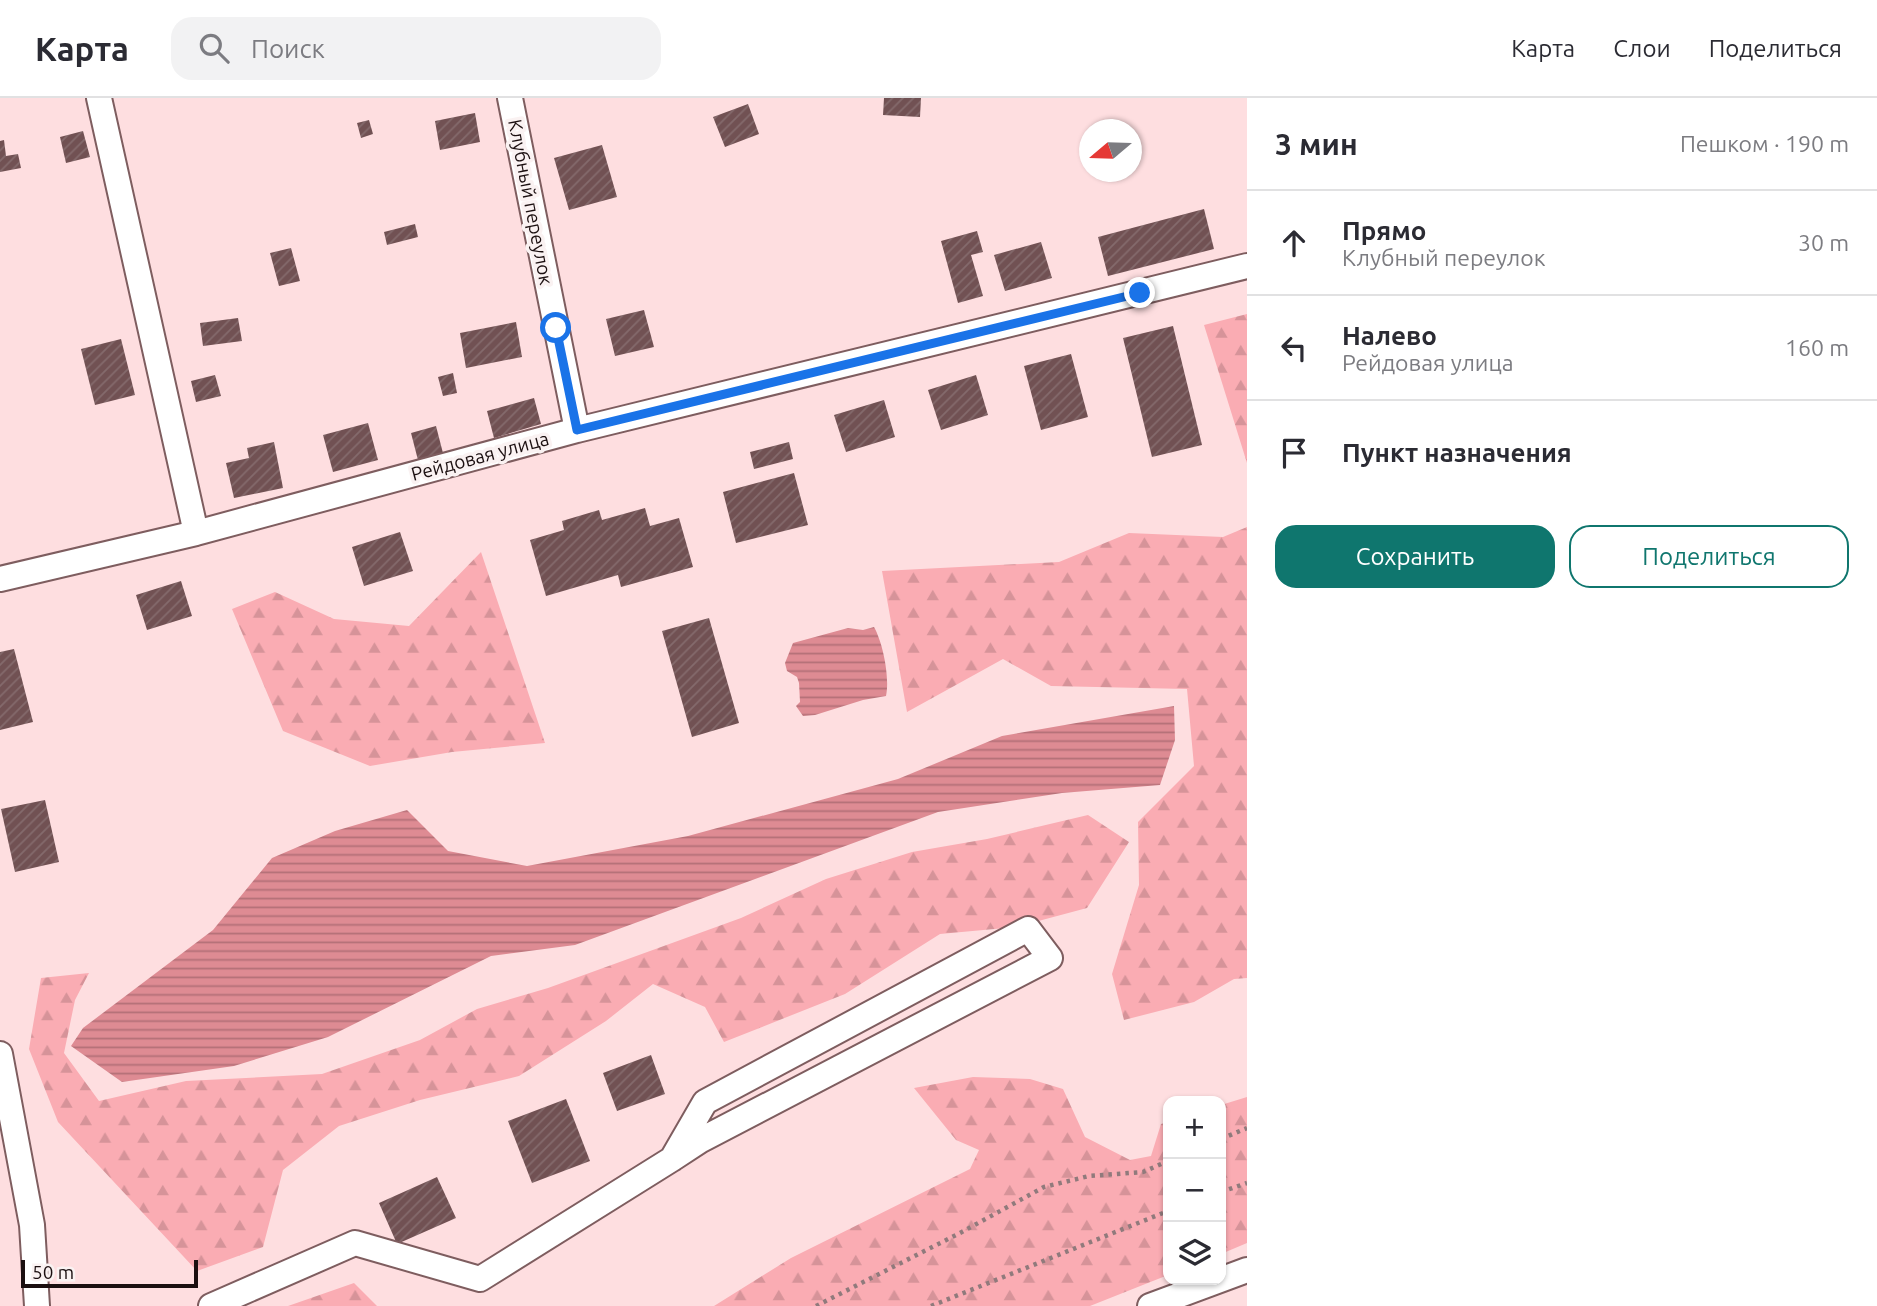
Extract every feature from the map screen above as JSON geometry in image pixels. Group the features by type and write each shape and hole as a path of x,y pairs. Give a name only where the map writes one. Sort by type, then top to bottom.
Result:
{"street":[{"path":"99,98 196,533"},
{"name":"Клубный переулок","path":"510,98 577,430"},
{"name":"Рейдовая улица","path":"0,579 196,533 577,430 1247,266"},
{"path":"211,1306 355,1243 480,1279 701,1140 1050,958 1028,929 705,1102 672,1158"},
{"path":"0,1054 32,1224 37,1306"},
{"path":"1150,1306 1247,1270"}],"path":[{"path":"1226,1137 1247,1128"},
{"path":"816,1306 1044,1187 1089,1176 1143,1172 1163,1163"},
{"path":"1226,1190 1247,1183"},
{"path":"931,1306 1163,1212"}],"green space":[{"path":"1247,314 1247,463 1204,325"},
{"path":"1247,527 1247,978 1234,979 1194,1002 1124,1020 1112,974 1139,885 1138,822 1194,766 1187,689 1051,686 1003,659 907,712 882,571 1059,562 1129,533 1223,537"},
{"path":"481,552 545,743 452,752 370,766 283,731 232,609 275,592 334,619 409,626"},
{"path":"1088,815 1129,842 1087,908 1016,927 940,934 845,994 724,1042 705,1007 653,984 606,1021 519,1076 420,1100 339,1126 283,1170 263,1247 197,1271 58,1122 29,1049 41,978 89,973 75,1000 64,1053 99,1101 186,1081 322,1074 420,1040 477,1009 548,988 741,918 826,879 912,852 987,839"},
{"path":"973,1077 1030,1079 1063,1089 1085,1137 1130,1160 1151,1156 1163,1123 1163,1277 1090,1306 714,1306 791,1258 970,1169 979,1150 956,1140 914,1088"},
{"path":"1247,1097 1247,1243 1226,1252 1226,1159 1226,1103"},
{"path":"354,1283 377,1306 288,1306"}],"shaded area":[{"path":"874,627 885,661 886,696 803,716 796,706 800,702 797,677 787,671 785,663 793,643 848,628 863,630"},
{"path":"1174,706 1175,740 1160,785 1062,793 938,812 575,945 491,956 328,1037 234,1066 122,1082 71,1046 83,1028 213,930 272,858 335,831 407,810 448,851 527,866 688,836 898,779 1002,736"}],"building":[{"path":"884,98 921,98 920,117 883,115"},
{"path":"748,104 759,134 725,147 713,117"},
{"path":"475,113 480,142 440,150 435,121"},
{"path":"369,120 373,134 361,138 357,123"},
{"path":"83,131 90,157 66,163 60,137"},
{"path":"4,140 6,156 18,154 21,168 0,172 0,141"},
{"path":"602,145 617,197 569,210 554,158"},
{"path":"1204,209 1214,249 1108,276 1098,237"},
{"path":"415,224 418,237 387,245 384,232"},
{"path":"977,231 983,252 971,255 983,296 958,303 941,241"},
{"path":"1041,242 1052,278 1005,291 994,255"},
{"path":"291,248 300,281 279,286 270,253"},
{"path":"644,310 654,347 615,356 606,319"},
{"path":"238,318 242,341 203,346 200,323"},
{"path":"516,322 522,357 466,368 460,333"},
{"path":"1173,326 1202,445 1152,457 1123,338"},
{"path":"121,339 135,395 95,405 81,349"},
{"path":"1071,354 1088,417 1041,430 1024,366"},
{"path":"453,373 457,393 443,396 438,377"},
{"path":"215,375 221,396 196,402 191,381"},
{"path":"976,375 988,415 941,430 928,390"},
{"path":"534,398 541,424 494,438 487,411"},
{"path":"884,400 895,437 846,452 834,415"},
{"path":"368,423 378,460 333,472 323,435"},
{"path":"436,426 444,457 419,464 411,433"},
{"path":"274,442 283,488 234,498 226,463 249,458 247,448"},
{"path":"789,442 793,459 754,469 750,452"},
{"path":"794,473 808,525 736,543 723,492"},
{"path":"645,508 650,526 679,518 693,567 621,587 618,575 546,596 530,540 564,530 562,521 599,510 602,520"},
{"path":"400,532 413,571 364,586 352,547"},
{"path":"181,581 192,616 147,630 136,595"},
{"path":"709,618 739,723 692,737 662,631"},
{"path":"14,649 33,722 0,730 0,652"},
{"path":"45,800 59,862 15,872 1,809"},
{"path":"651,1055 665,1094 617,1111 603,1073"},
{"path":"566,1099 590,1161 532,1183 508,1121"},
{"path":"437,1177 456,1218 397,1244 379,1203"}],"route":[{"path":"556,328 577,430 1140,293"}]}
